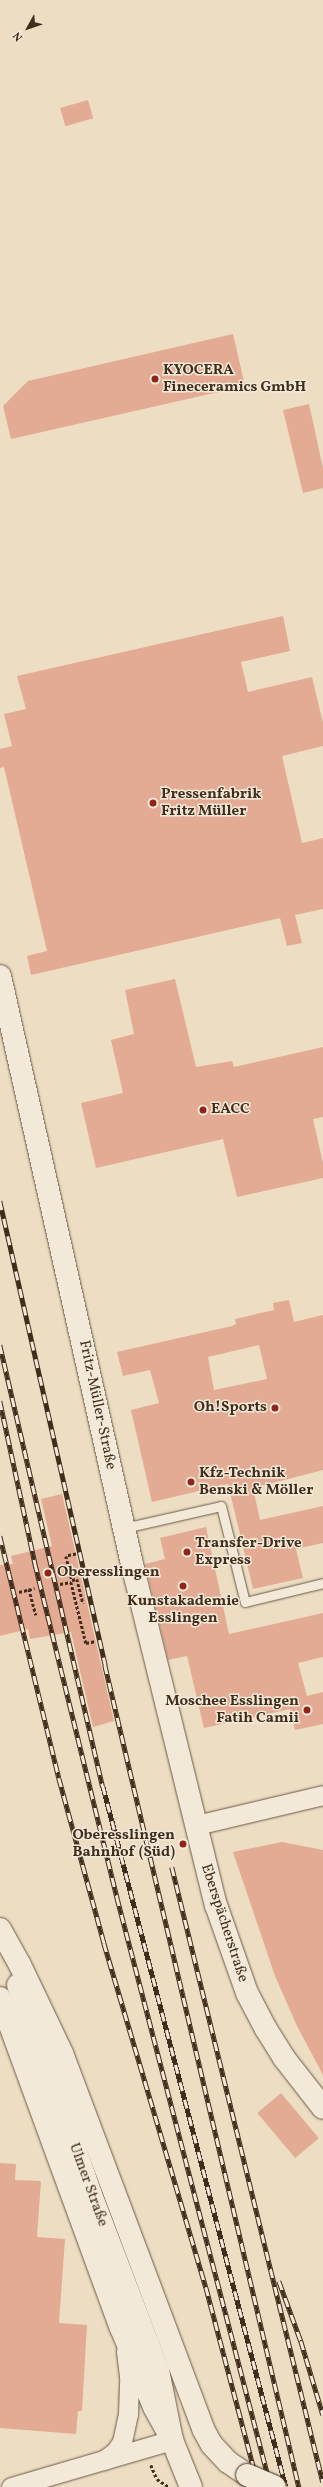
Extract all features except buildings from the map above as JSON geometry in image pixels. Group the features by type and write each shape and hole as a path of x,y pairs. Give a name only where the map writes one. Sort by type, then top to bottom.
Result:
{"main road":[{"name":"Fritz-Müller-Straße","path":"0,976 124,1528 197,1830"},
{"name":"Eberspächerstraße","path":"197,1830 216,1906 247,1993 284,2058 323,2108"},
{"path":"0,1930 20,1965 62,2053 203,2429 212,2445 228,2462 246,2475 275,2487"},
{"name":"Ulmer Straße","path":"0,1930 42,2060 158,2370 172,2440"},
{"name":"Ulmer Straße","path":"0,1998 121,2328 154,2407 172,2440 191,2487"}],"street":[{"path":"197,1830 323,1795"},
{"name":"Ulmer Straße","path":"102,2461 115,2452 122,2442 128,2414 129,2376 121,2328"},
{"path":"11,2487 172,2440"}],"lane":[{"path":"124,1528 221,1506 245,1602 323,1583"}],"path":[{"path":"76,1554 66,1556 72,1580 77,1579 83,1603"},
{"path":"60,1584 82,1579"},
{"path":"71,1582 86,1643 96,1641"},
{"path":"19,1592 35,1588"},
{"path":"29,1589 36,1615"},
{"path":"145,2448 157,2479 169,2487"}],"railway":[{"path":"0,1201 105,1665 299,2487"},
{"path":"0,1345 103,1786 286,2487"},
{"path":"0,1401 35,1563 117,1897 271,2487"},
{"path":"0,1536 59,1778 104,1943 206,2287 259,2487"},
{"path":"172,1867 323,2482"},
{"path":"279,2281 301,2341 323,2415"}],"place":[{"name":"KYOCERA Fineceramics GmbH","path":"155,379"},
{"name":"Pressenfabrik Fritz Müller","path":"153,803"},
{"name":"EACC","path":"203,1110"},
{"name":"Oh!Sports","path":"275,1408"},
{"name":"Kfz-Technik Benski & Möller","path":"191,1482"},
{"name":"Transfer-Drive Express","path":"187,1552"},
{"name":"Oberesslingen","path":"48,1573"},
{"name":"Kunstakademie Esslingen","path":"183,1586"},
{"name":"Moschee Esslingen Fatih Camii","path":"307,1710"},
{"name":"Oberesslingen Bahnhof (Süd)","path":"183,1844"}]}
